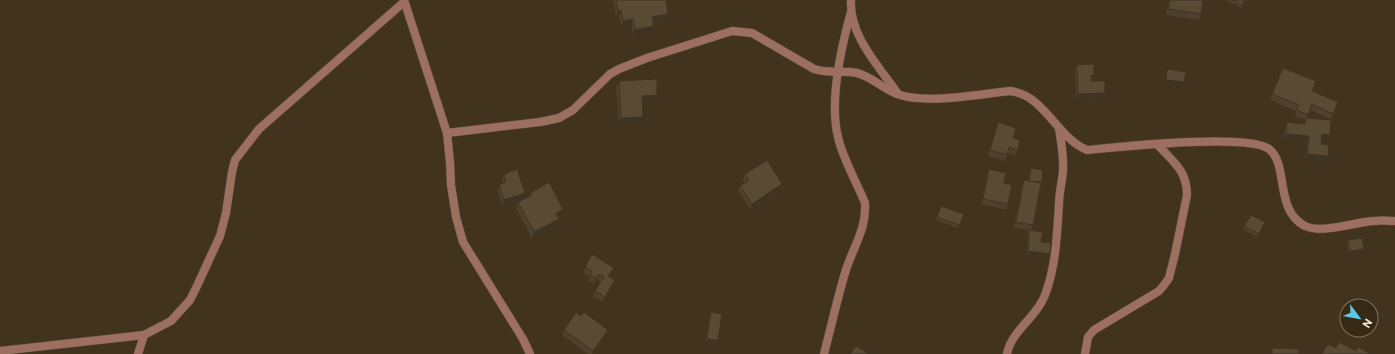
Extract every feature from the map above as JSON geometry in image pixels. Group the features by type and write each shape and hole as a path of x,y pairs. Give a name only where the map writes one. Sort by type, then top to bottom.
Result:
{"street":[{"path":"824,354 845,272 862,232 866,213 865,202 838,139 835,118 838,72 842,46 851,12 852,0"},
{"path":"0,351 144,335 171,321 178,315 194,293 220,236 226,213 235,160 246,144 259,129 404,1 447,133 450,162 450,186 463,242 523,339 530,354"},
{"path":"851,12 855,27 865,46 899,95"},
{"path":"447,133 540,122 559,118 573,110 610,74 619,69 647,58 732,31 752,33 814,69 822,72 855,73 866,76 899,95 925,99 1010,91 1027,95 1035,101 1070,140 1087,150 1157,144 1245,142 1260,145 1269,149 1277,163 1286,202 1292,216 1306,227 1318,229 1373,221 1395,221"},
{"path":"1007,354 1012,342 1040,306 1045,296 1050,278 1056,250 1059,191 1063,173 1059,128"},
{"path":"1085,354 1088,337 1094,330 1159,291 1168,278 1187,195 1187,183 1184,173 1157,144"},
{"path":"138,354 144,335"}],"building":[{"path":"616,0 666,0 668,14 652,17 654,26 635,30 633,19 623,21 621,10 618,11"},
{"path":"1170,0 1203,0 1201,14 1168,9"},
{"path":"1232,0 1245,0 1242,5"},
{"path":"1094,64 1094,75 1091,75 1091,81 1105,81 1105,93 1078,94 1077,65"},
{"path":"1283,68 1316,81 1312,91 1338,102 1333,114 1312,104 1308,115 1297,110 1299,105 1272,94"},
{"path":"1167,69 1186,72 1184,82 1166,80"},
{"path":"657,79 657,95 642,96 643,117 621,118 619,81"},
{"path":"1306,118 1331,120 1330,135 1322,134 1321,144 1329,145 1328,156 1307,154 1309,136 1286,134 1287,122 1305,124"},
{"path":"998,122 1016,128 1013,138 1020,140 1018,150 1009,147 1007,155 990,150"},
{"path":"767,160 782,184 752,204 740,186 749,180 745,174"},
{"path":"1031,168 1043,170 1042,182 1029,181"},
{"path":"517,169 525,193 504,200 499,185 506,182 504,174"},
{"path":"989,169 1006,173 1004,183 1012,185 1008,204 983,199"},
{"path":"1024,180 1041,183 1033,225 1016,222"},
{"path":"549,182 563,209 556,214 559,219 534,232 518,202 532,195 530,193"},
{"path":"941,206 964,214 960,225 937,217"},
{"path":"1251,215 1265,222 1259,234 1244,226"},
{"path":"1029,230 1043,232 1041,242 1051,243 1050,254 1028,251"},
{"path":"1362,238 1364,249 1350,251 1348,240"},
{"path":"592,254 614,268 608,276 615,280 605,297 595,291 604,277 599,274 596,278 590,275 592,271 585,267"},
{"path":"576,312 581,316 584,312 608,330 593,351 564,330"},
{"path":"711,312 722,314 718,340 707,339"},
{"path":"1339,342 1356,351 1358,347 1369,353 1322,354 1328,344 1336,348"},
{"path":"856,346 869,354 850,354"},
{"path":"1272,348 1299,349 1299,354 1272,354"}]}
